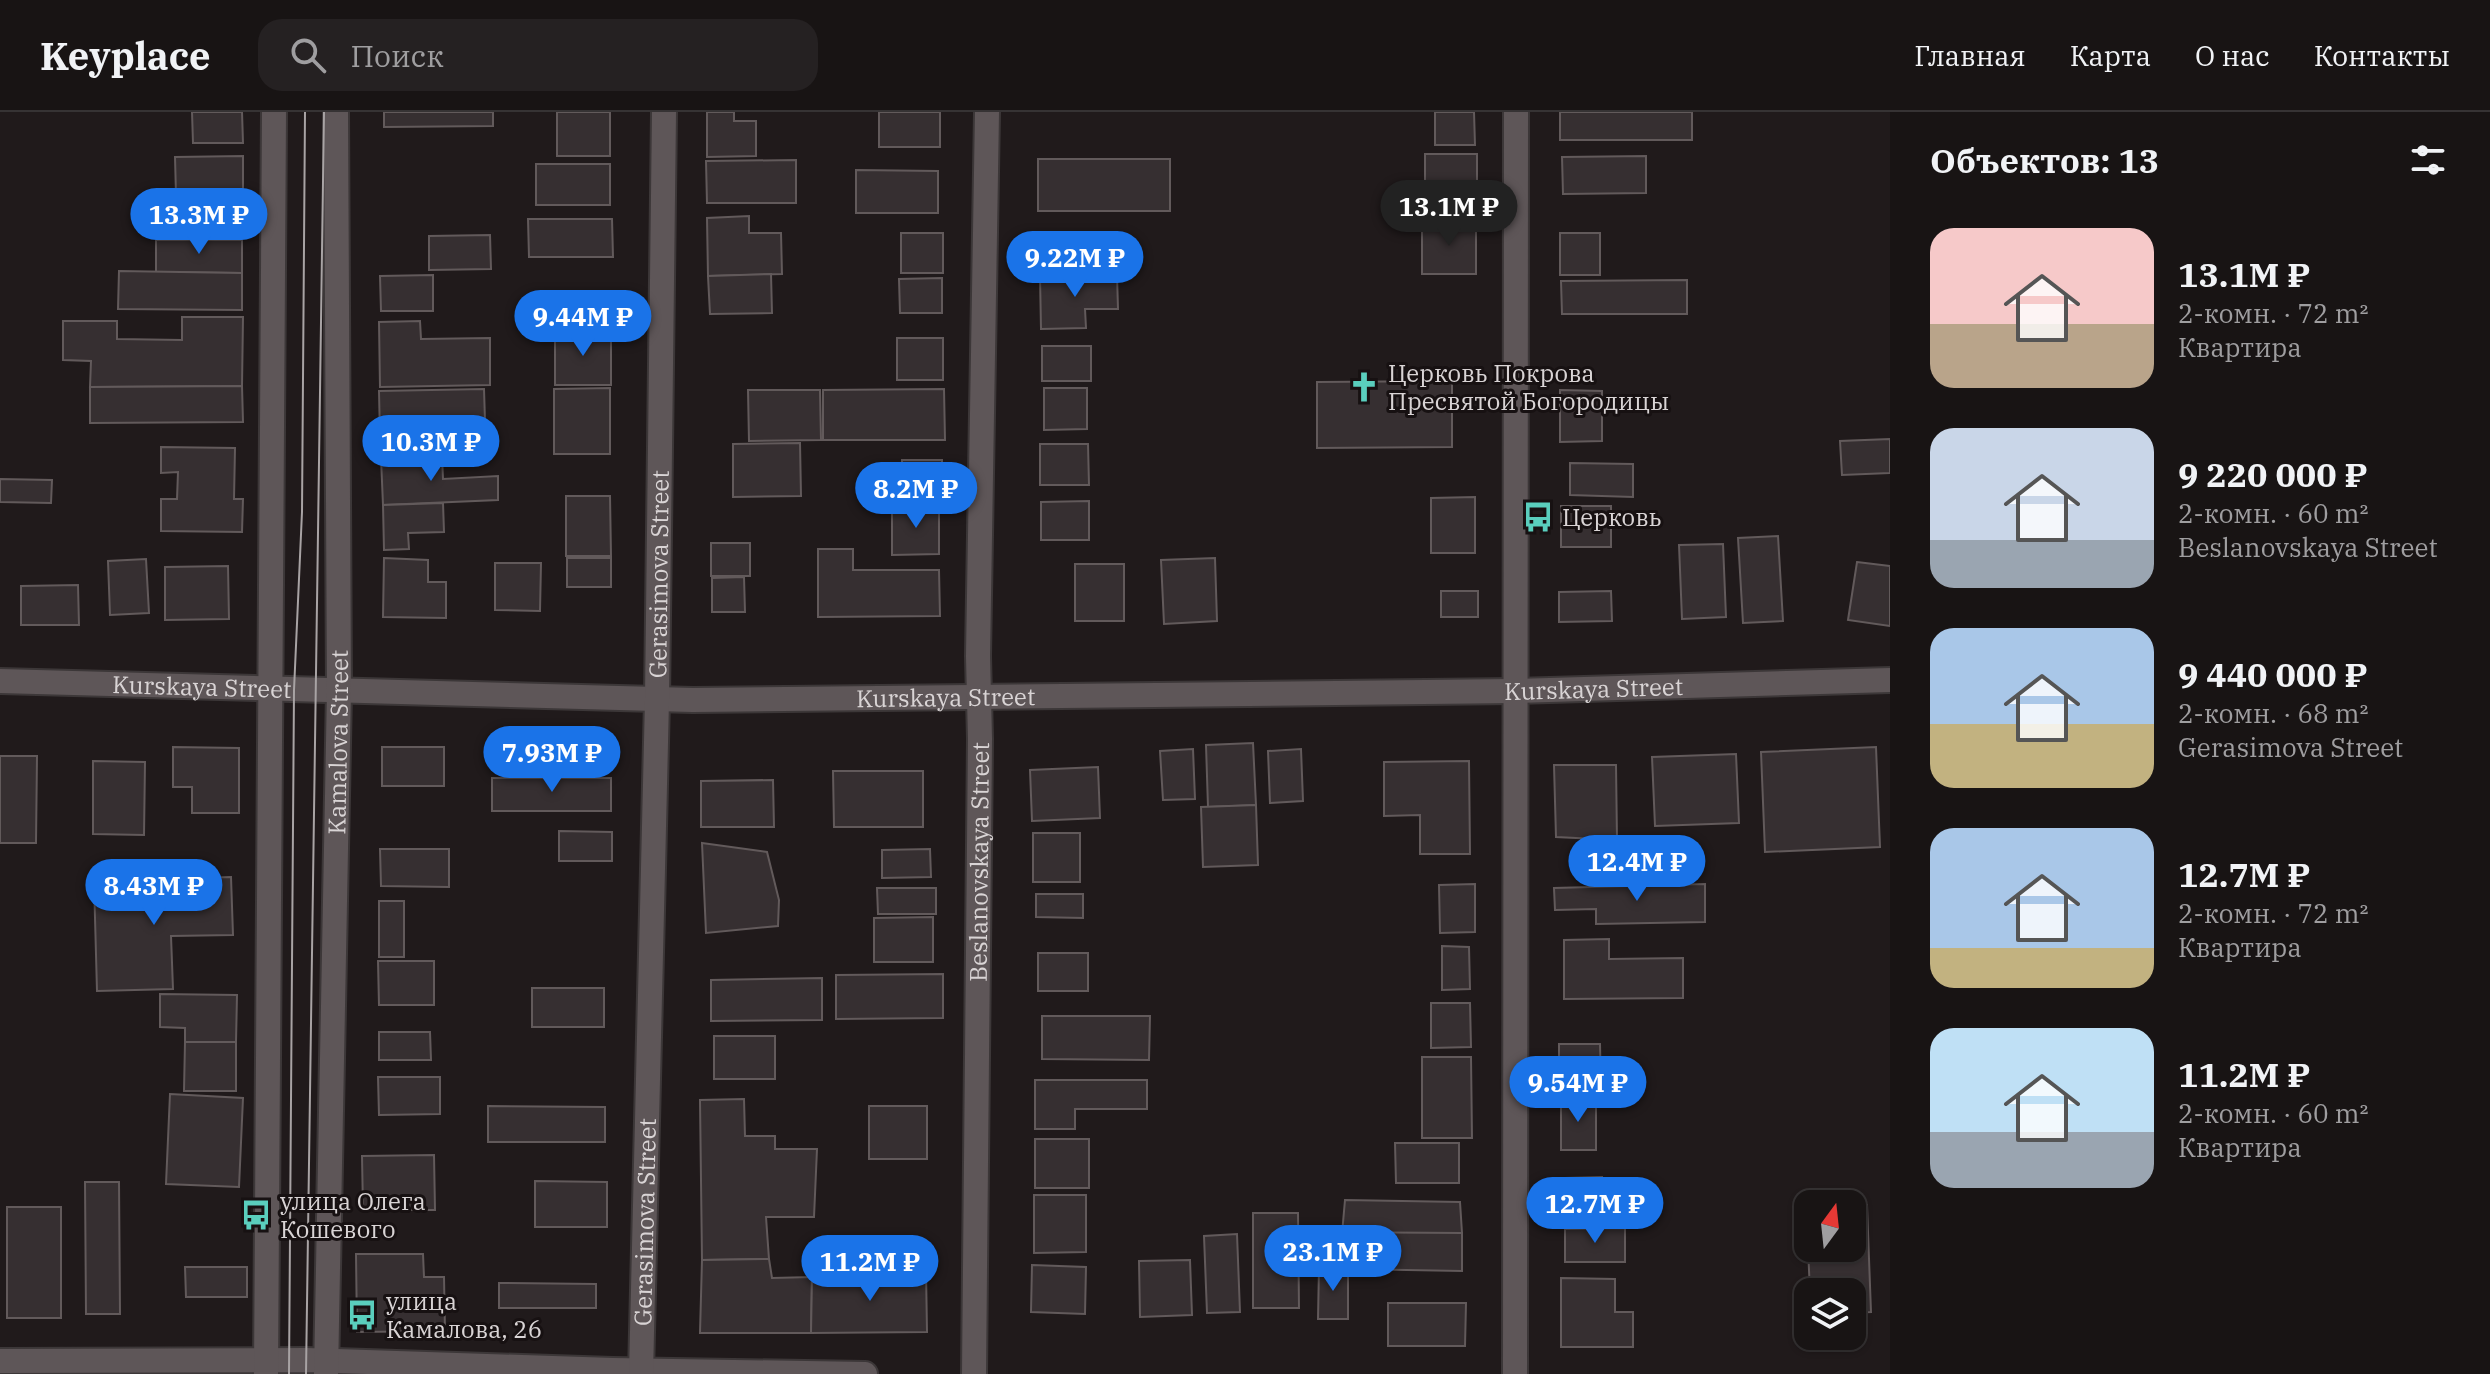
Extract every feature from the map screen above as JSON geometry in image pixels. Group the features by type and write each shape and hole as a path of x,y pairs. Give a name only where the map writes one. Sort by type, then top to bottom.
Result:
{"street":[{"path":"266,1367 274,112"},
{"name":"Kamalova Street","path":"326,1368 339,691 336,112"},
{"name":"Gerasimova Street","path":"641,1372 657,700 664,112"},
{"name":"Beslanovskaya Street","path":"974,1374 987,112"},
{"path":"1515,1374 1516,112"},
{"name":"Kurskaya Street","path":"0,681 657,700 1514,691 1890,680"},
{"path":"0,1361 865,1374"}],"building":[{"path":"192,112 242,112 243,143 193,143"},
{"path":"384,112 493,112 493,126 384,127"},
{"path":"557,112 610,112 610,156 557,156"},
{"path":"707,112 734,112 734,121 756,121 756,156 707,157"},
{"path":"879,112 940,112 940,147 879,147"},
{"path":"1435,112 1474,112 1475,145 1435,145"},
{"path":"1560,112 1692,112 1692,140 1560,140"},
{"path":"1425,154 1477,154 1477,193 1425,193"},
{"path":"243,156 243,195 176,195 175,157"},
{"path":"1646,156 1646,193 1563,194 1562,157"},
{"path":"1038,159 1170,159 1170,211 1038,211"},
{"path":"796,160 796,203 707,203 706,161"},
{"path":"536,164 610,164 610,205 536,205"},
{"path":"856,170 938,171 938,213 856,213"},
{"path":"749,216 749,233 781,233 782,274 708,276 707,218"},
{"path":"528,219 612,219 613,257 529,257"},
{"path":"1422,221 1476,221 1476,274 1422,274"},
{"path":"901,233 943,233 943,273 901,273"},
{"path":"1560,233 1600,233 1600,275 1560,275"},
{"path":"490,235 491,269 429,270 429,236"},
{"path":"156,240 242,240 242,273 156,272"},
{"path":"119,271 242,273 242,310 118,309"},
{"path":"771,274 772,313 710,314 708,276"},
{"path":"433,275 433,311 381,311 380,276"},
{"path":"1117,275 1118,309 1085,309 1086,328 1041,329 1040,276"},
{"path":"942,278 942,313 900,313 899,279"},
{"path":"1687,280 1687,314 1562,314 1561,281"},
{"path":"182,317 243,317 242,386 90,387 91,361 63,360 63,321 117,321 117,339 182,340"},
{"path":"420,321 421,339 490,338 490,385 380,387 379,322"},
{"path":"611,331 611,385 555,385 555,332"},
{"path":"897,338 943,338 943,380 897,380"},
{"path":"1042,346 1091,346 1091,381 1042,381"},
{"path":"1452,381 1452,447 1317,448 1317,382"},
{"path":"242,386 243,422 90,423 90,387"},
{"path":"610,388 610,454 554,454 554,389"},
{"path":"1044,388 1087,388 1087,429 1044,430"},
{"path":"484,389 485,421 403,422 404,437 380,437 379,391"},
{"path":"944,389 945,440 823,440 823,390"},
{"path":"748,390 820,390 821,440 749,441"},
{"path":"1560,390 1602,391 1602,441 1560,442"},
{"path":"1890,439 1890,473 1842,475 1840,441"},
{"path":"800,443 801,496 733,497 733,444"},
{"path":"1040,444 1088,444 1089,485 1040,485"},
{"path":"161,447 235,448 234,499 243,499 242,532 161,531 161,499 177,499 178,472 161,473"},
{"path":"442,456 443,479 498,476 498,500 383,505 381,458"},
{"path":"902,460 942,460 942,498 902,498"},
{"path":"1570,463 1633,464 1633,497 1570,495"},
{"path":"0,479 52,480 51,503 0,502"},
{"path":"566,496 610,496 611,556 566,556"},
{"path":"1475,497 1475,553 1431,553 1431,498"},
{"path":"1089,501 1089,540 1041,540 1041,502"},
{"path":"443,503 444,532 408,533 409,549 384,550 383,505"},
{"path":"939,504 939,554 892,555 892,505"},
{"path":"1561,506 1611,506 1611,547 1561,547"},
{"path":"1778,536 1783,621 1743,623 1738,538"},
{"path":"711,543 750,543 750,576 711,576"},
{"path":"1723,544 1726,617 1682,619 1679,545"},
{"path":"818,549 853,549 853,570 939,570 940,616 818,617"},
{"path":"384,558 428,560 428,582 446,582 446,618 383,617"},
{"path":"567,558 611,558 611,587 567,587"},
{"path":"1215,558 1217,621 1164,624 1161,560"},
{"path":"146,559 149,613 110,615 108,561"},
{"path":"1857,562 1890,566 1890,626 1848,620"},
{"path":"495,563 541,563 540,611 495,610"},
{"path":"1075,564 1124,564 1124,621 1075,621"},
{"path":"228,566 229,619 165,620 165,567"},
{"path":"744,577 745,612 712,612 712,578"},
{"path":"78,585 79,625 21,625 21,586"},
{"path":"1441,591 1478,591 1478,617 1441,617"},
{"path":"1611,591 1612,621 1559,622 1559,592"},
{"path":"1253,743 1256,805 1208,807 1206,745"},
{"path":"173,747 239,748 239,813 192,813 192,787 173,787"},
{"path":"382,747 444,747 444,786 382,786"},
{"path":"1876,747 1880,847 1765,852 1761,752"},
{"path":"1193,749 1195,799 1163,800 1160,751"},
{"path":"1301,749 1303,801 1270,803 1268,751"},
{"path":"1736,754 1739,823 1655,826 1652,757"},
{"path":"0,756 37,756 36,843 0,843"},
{"path":"93,761 145,762 144,835 93,834"},
{"path":"1469,761 1470,854 1420,854 1420,815 1384,816 1384,762"},
{"path":"1554,765 1616,765 1617,840 1556,837"},
{"path":"1098,767 1100,818 1032,821 1030,770"},
{"path":"833,771 923,771 923,827 834,827"},
{"path":"492,778 611,778 611,811 492,811"},
{"path":"773,780 774,827 701,827 701,781"},
{"path":"1256,805 1258,865 1203,867 1201,807"},
{"path":"559,831 612,832 612,861 559,861"},
{"path":"1033,833 1080,833 1080,882 1033,882"},
{"path":"702,843 767,852 779,900 778,926 706,933"},
{"path":"380,849 449,849 449,887 381,886"},
{"path":"930,849 931,877 882,878 882,850"},
{"path":"231,877 233,935 171,936 173,989 97,991 94,881"},
{"path":"1475,884 1475,932 1440,933 1439,885"},
{"path":"1705,884 1705,922 1596,924 1596,909 1555,910 1554,888"},
{"path":"877,888 936,888 936,914 878,914"},
{"path":"1036,894 1083,894 1083,918 1036,917"},
{"path":"379,901 404,901 404,957 379,957"},
{"path":"933,917 933,962 874,962 874,918"},
{"path":"1609,939 1609,959 1683,958 1683,998 1564,999 1564,940"},
{"path":"1442,946 1469,947 1470,989 1442,990"},
{"path":"1038,953 1088,953 1088,991 1038,991"},
{"path":"378,961 434,961 434,1005 379,1005"},
{"path":"943,974 943,1018 836,1019 836,975"},
{"path":"822,978 822,1020 711,1021 711,980"},
{"path":"532,988 604,988 604,1027 532,1027"},
{"path":"160,994 237,995 236,1042 185,1042 185,1028 160,1027"},
{"path":"1431,1003 1470,1003 1471,1047 1431,1048"},
{"path":"1042,1016 1150,1016 1149,1060 1042,1059"},
{"path":"379,1032 430,1032 431,1060 379,1060"},
{"path":"714,1036 775,1036 775,1079 714,1079"},
{"path":"185,1042 236,1042 236,1091 184,1091"},
{"path":"1559,1044 1600,1044 1601,1089 1559,1090"},
{"path":"1422,1057 1471,1057 1472,1138 1422,1138"},
{"path":"378,1077 440,1077 440,1114 379,1115"},
{"path":"1035,1080 1147,1080 1147,1109 1075,1109 1075,1129 1035,1129"},
{"path":"170,1094 243,1098 239,1187 166,1184"},
{"path":"1561,1097 1596,1097 1596,1150 1561,1150"},
{"path":"744,1099 745,1136 775,1136 775,1149 817,1149 814,1217 766,1217 769,1259 702,1260 700,1100"},
{"path":"488,1106 605,1107 605,1142 488,1142"},
{"path":"869,1106 927,1106 927,1159 869,1159"},
{"path":"1035,1139 1089,1139 1089,1188 1035,1188"},
{"path":"1395,1143 1459,1143 1459,1183 1396,1183"},
{"path":"434,1155 435,1210 363,1210 362,1156"},
{"path":"1602,1177 1602,1215 1565,1215 1565,1178"},
{"path":"535,1181 607,1182 607,1227 535,1227"},
{"path":"85,1182 119,1182 120,1314 86,1314"},
{"path":"1034,1195 1086,1195 1086,1252 1034,1253"},
{"path":"1345,1200 1460,1202 1462,1233 1342,1234"},
{"path":"1867,1205 1871,1312 1866,1312 1866,1278 1809,1278 1809,1262 1866,1262"},
{"path":"7,1207 61,1207 61,1318 7,1318"},
{"path":"1253,1213 1298,1213 1299,1308 1253,1308"},
{"path":"1625,1228 1625,1262 1565,1262 1565,1229"},
{"path":"1316,1232 1462,1233 1462,1271 1351,1269 1351,1261 1316,1261"},
{"path":"1237,1234 1240,1312 1207,1313 1204,1236"},
{"path":"356,1254 423,1254 424,1277 444,1277 445,1331 357,1332"},
{"path":"769,1259 772,1278 812,1277 811,1333 700,1333 702,1260"},
{"path":"1190,1260 1192,1315 1140,1317 1139,1261"},
{"path":"1032,1265 1086,1267 1085,1314 1031,1312"},
{"path":"185,1267 247,1267 247,1297 186,1297"},
{"path":"1319,1267 1348,1267 1348,1319 1318,1319"},
{"path":"926,1271 927,1332 811,1333 812,1277"},
{"path":"1561,1278 1615,1279 1615,1312 1633,1312 1633,1347 1561,1347"},
{"path":"499,1283 596,1284 596,1308 499,1308"},
{"path":"1388,1303 1466,1303 1465,1346 1388,1346"}],"tram line":[{"path":"289,1374 294,690 302,512 305,112"},
{"path":"306,1374 324,112"}],"place":[{"name":"Церковь Покрова Пресвятой Богородицы","path":"1364,387"},
{"name":"Церковь","path":"1538,517"},
{"name":"улица Олега Кошевого","path":"256,1215"},
{"name":"улица Камалова, 26","path":"362,1315"}]}
